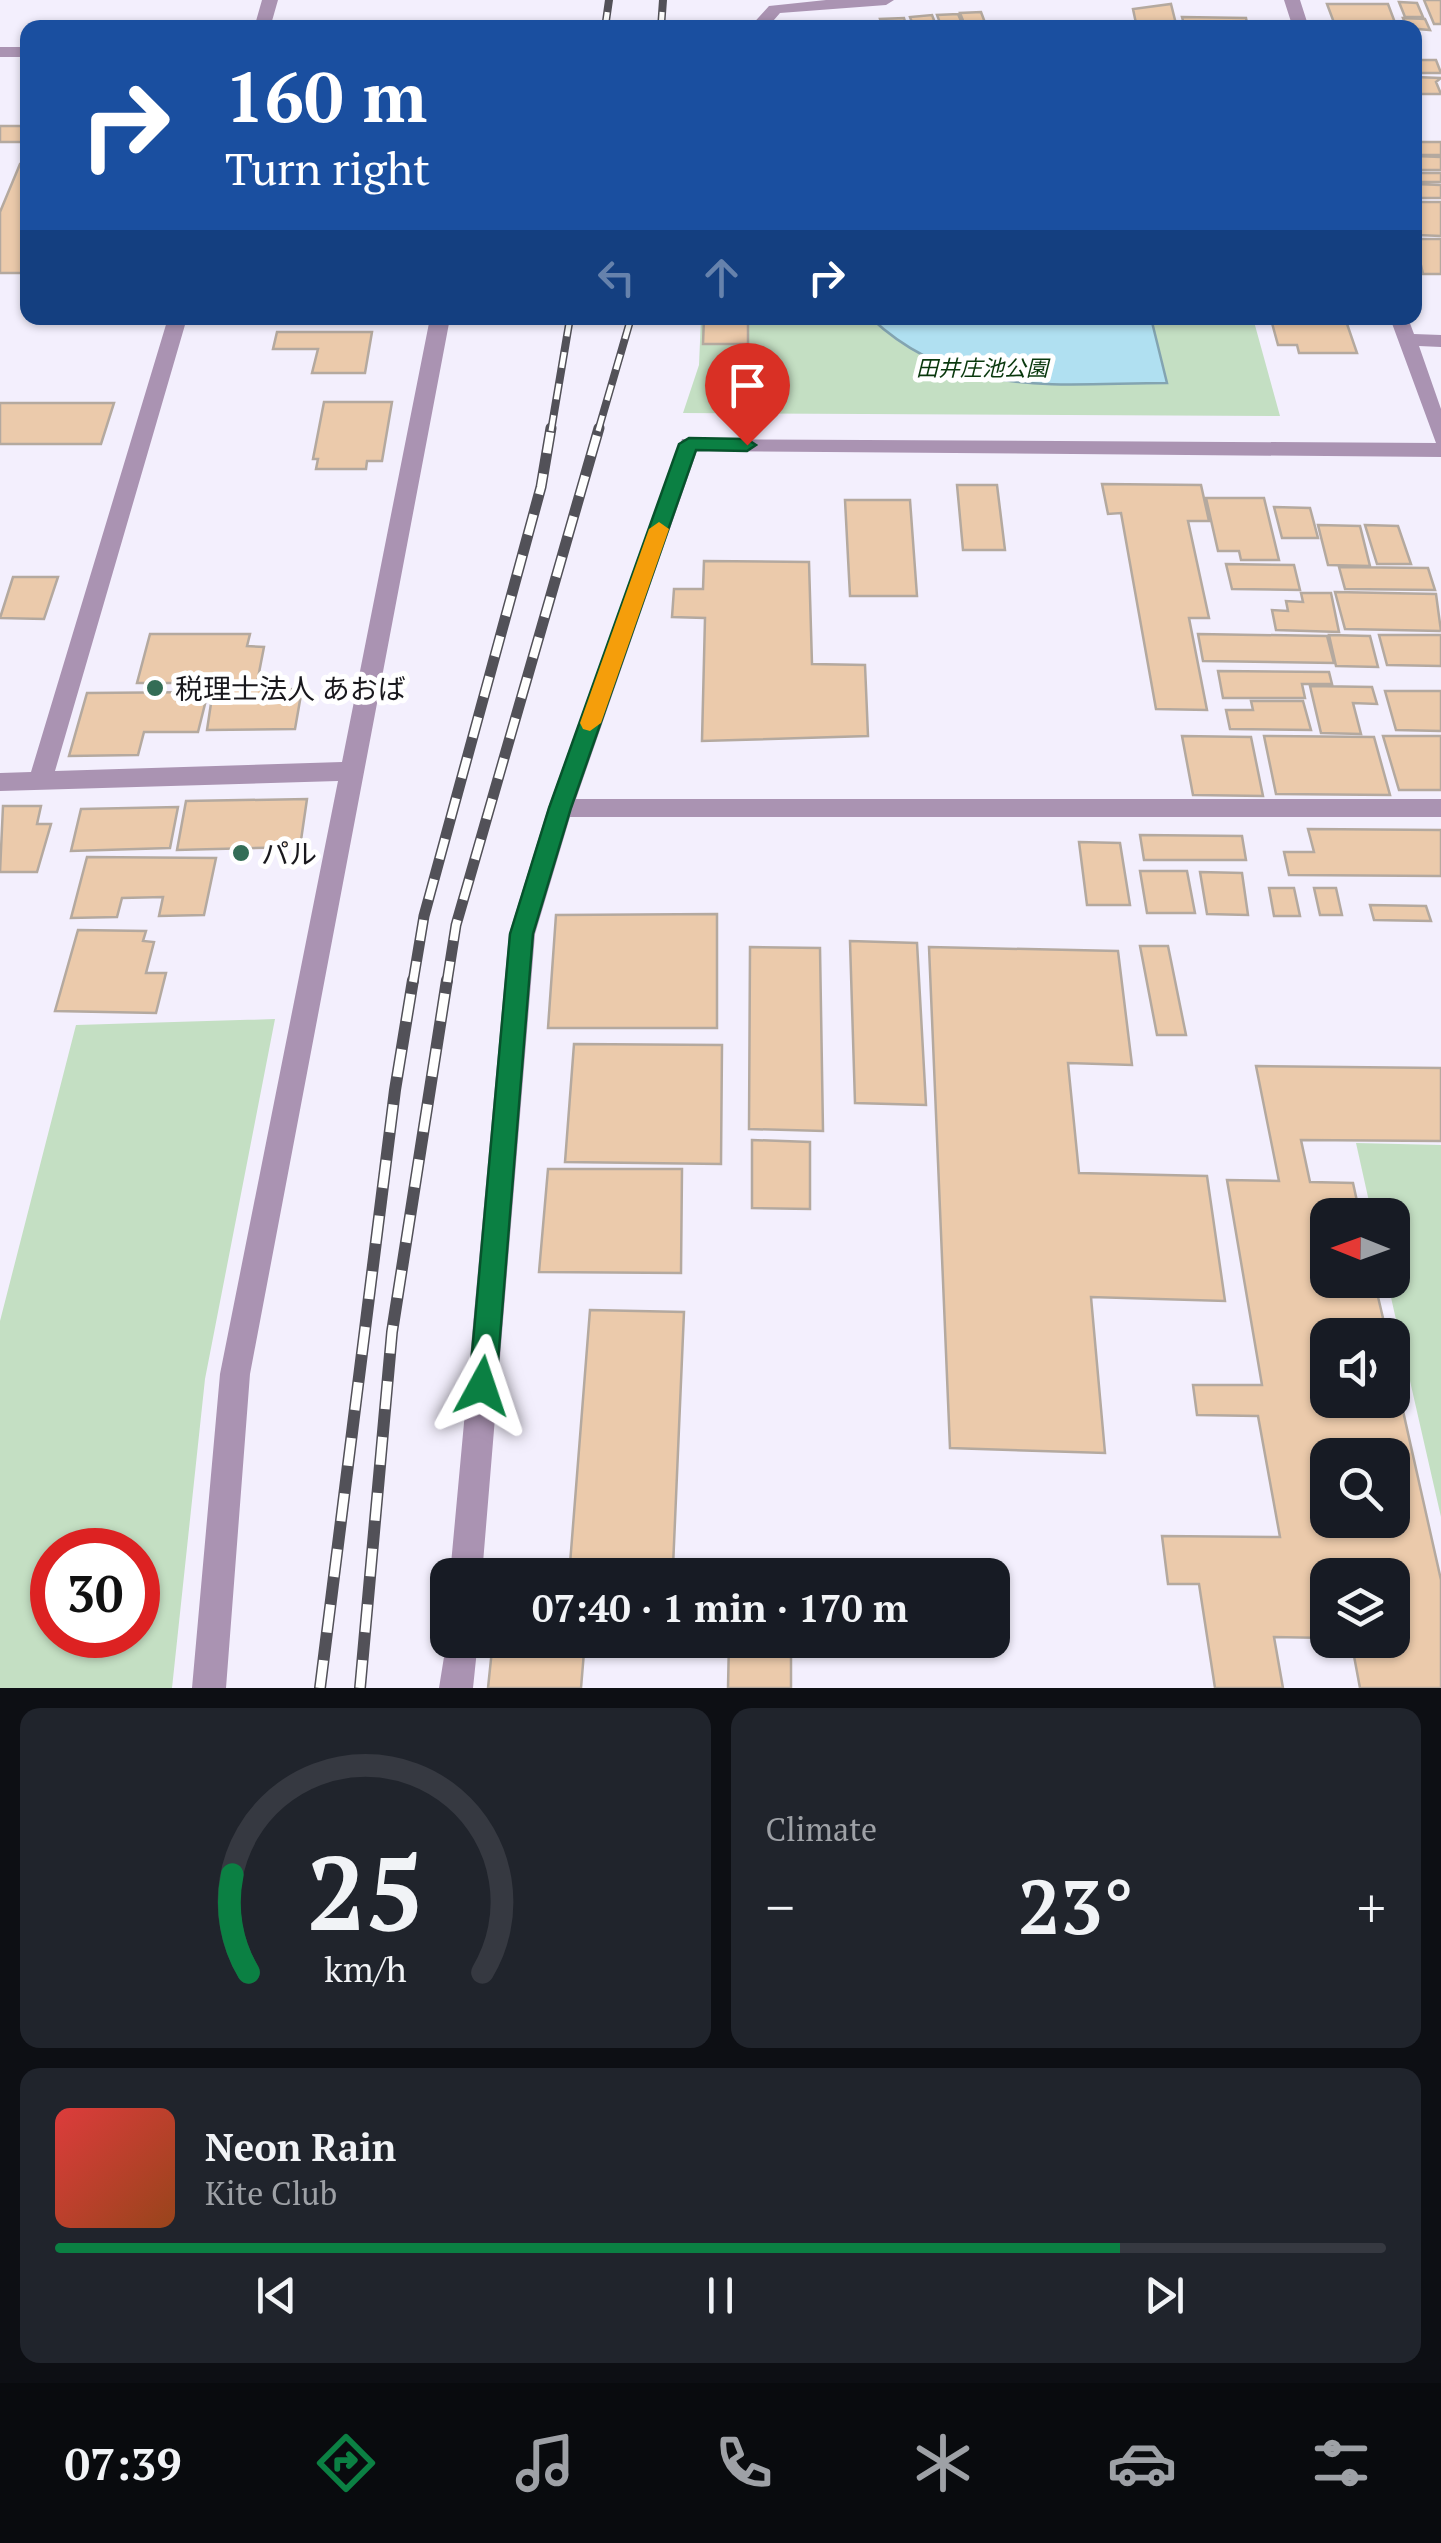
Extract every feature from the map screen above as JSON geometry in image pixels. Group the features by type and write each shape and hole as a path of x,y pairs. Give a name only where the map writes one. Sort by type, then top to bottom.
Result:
{"street":[{"path":"764,20 774,9 886,0"},
{"path":"40,781 175,325"},
{"path":"209,1688 235,1374 439,325"},
{"path":"1401,325 1441,438"},
{"path":"1406,340 1441,341"},
{"path":"467,1558 522,934 560,808 689,444 1441,450"},
{"path":"0,782 353,771"},
{"path":"560,808 1441,808"},
{"path":"456,1688 458,1658"}],"green space":[{"name":"田井庄池公園","path":"701,325 1255,325 1280,416 683,413 699,365"},
{"path":"275,1019 205,1379 172,1688 0,1688 0,1321 76,1025"},
{"path":"1356,1143 1441,1145 1441,1517 1410,1381 1410,1318 1396,1318 1391,1298 1410,1298 1410,1198 1368,1198"}],"water":[{"path":"880,325 1153,325 1167,383 1010,381 938,363"}],"building":[{"path":"1424,0 1441,0 1441,24 1434,24"},
{"path":"1399,2 1417,3 1423,17 1405,17"},
{"path":"1171,4 1175,20 1135,20 1133,9"},
{"path":"1327,4 1388,4 1394,20 1333,20"},
{"path":"981,12 984,20 963,20 960,13"},
{"path":"958,14 961,20 939,20 937,15"},
{"path":"932,15 934,20 911,20 910,17"},
{"path":"1182,17 1246,20 1183,20"},
{"path":"1425,19 1430,30 1422,29 1422,20 1404,20"},
{"path":"1422,60 1436,60 1441,73 1422,73"},
{"path":"1422,77 1441,78 1436,82 1441,94 1422,94"},
{"path":"0,126 20,126 20,142 0,142"},
{"path":"1422,142 1441,142 1441,155 1422,155"},
{"path":"1422,156 1441,157 1441,170 1422,170"},
{"path":"20,164 20,273 0,273 0,212"},
{"path":"1422,173 1441,173 1441,182 1422,182"},
{"path":"1422,184 1441,185 1441,198 1422,198"},
{"path":"1422,202 1441,202 1441,236 1422,235"},
{"path":"1422,239 1441,239 1441,274 1423,274"},
{"path":"704,325 748,325 748,344 703,344"},
{"path":"1273,325 1347,325 1357,353 1299,353 1297,345 1278,345"},
{"path":"277,332 372,332 365,373 312,373 318,349 273,349"},
{"path":"324,402 392,402 382,461 367,461 366,469 316,469 318,459 313,459"},
{"path":"0,403 114,403 101,444 0,444"},
{"path":"1102,484 1201,485 1209,521 1188,521 1209,618 1189,618 1207,710 1156,709 1121,513 1108,514"},
{"path":"957,485 997,485 1005,550 963,550"},
{"path":"1206,498 1264,498 1279,560 1241,560 1239,551 1218,551"},
{"path":"845,500 910,500 917,596 850,596"},
{"path":"1274,507 1310,508 1318,538 1282,538"},
{"path":"1318,525 1360,526 1370,566 1328,565"},
{"path":"1365,525 1398,526 1411,564 1377,564"},
{"path":"704,561 809,562 812,664 865,665 868,736 702,741 705,618 672,617 674,589 703,589"},
{"path":"1226,564 1294,565 1300,590 1232,589"},
{"path":"1339,567 1428,568 1435,590 1345,589"},
{"path":"13,577 58,577 44,619 0,618"},
{"path":"1335,592 1436,594 1441,631 1345,629"},
{"path":"1301,593 1331,593 1339,632 1276,630 1272,610 1288,611 1286,601 1303,602"},
{"path":"150,634 250,634 247,646 264,647 257,683 137,683"},
{"path":"1198,634 1327,636 1334,663 1203,661"},
{"path":"1329,635 1370,636 1378,667 1336,666"},
{"path":"1379,635 1441,635 1441,666 1387,665"},
{"path":"1218,671 1329,672 1332,684 1302,684 1305,698 1223,698"},
{"path":"1310,686 1372,687 1377,704 1353,703 1361,734 1321,733"},
{"path":"302,689 295,729 207,730 213,690"},
{"path":"1385,691 1441,691 1441,731 1396,730"},
{"path":"208,692 198,732 144,732 138,755 69,756 87,693"},
{"path":"1251,701 1303,701 1311,730 1230,729 1226,710 1253,710"},
{"path":"1182,736 1251,737 1263,796 1193,795"},
{"path":"1264,736 1374,737 1390,795 1276,794"},
{"path":"1383,736 1441,736 1441,790 1399,790"},
{"path":"307,799 300,847 177,850 186,801"},
{"path":"3,806 41,806 37,824 51,824 37,872 0,872"},
{"path":"178,807 170,848 71,851 81,809"},
{"path":"1308,829 1441,830 1441,876 1289,875 1284,852 1314,852"},
{"path":"1140,835 1242,836 1246,860 1144,860"},
{"path":"1079,842 1120,843 1130,905 1087,905"},
{"path":"87,857 216,858 204,915 159,916 163,897 122,898 117,917 71,918"},
{"path":"1140,871 1187,871 1195,913 1147,913"},
{"path":"1200,872 1242,873 1248,915 1207,914"},
{"path":"1269,888 1294,888 1300,916 1274,916"},
{"path":"1314,888 1336,888 1342,915 1320,915"},
{"path":"1370,905 1426,906 1431,921 1374,920"},
{"path":"717,914 717,1028 548,1028 556,915"},
{"path":"78,930 146,931 143,941 154,942 146,973 166,973 156,1013 55,1011"},
{"path":"850,941 917,943 926,1105 855,1103"},
{"path":"1140,946 1168,946 1186,1035 1157,1035"},
{"path":"750,947 820,948 823,1131 749,1129"},
{"path":"929,947 1118,951 1132,1065 1068,1063 1079,1173 1207,1176 1225,1301 1091,1297 1105,1453 950,1448"},
{"path":"574,1044 722,1045 721,1164 565,1162"},
{"path":"1256,1066 1441,1068 1441,1141 1301,1140 1310,1182 1353,1183 1356,1198 1310,1198 1310,1298 1378,1298 1383,1318 1310,1318 1310,1418 1405,1418 1409,1438 1310,1438 1310,1538 1410,1538 1410,1442 1441,1580 1441,1688 1360,1688 1354,1658 1410,1658 1410,1558 1310,1558 1310,1638 1274,1637 1283,1688 1215,1688 1199,1584 1168,1584 1162,1536 1280,1537 1258,1416 1197,1415 1193,1385 1262,1385 1227,1180 1279,1181"},
{"path":"752,1140 810,1142 810,1209 752,1208"},
{"path":"548,1169 682,1169 681,1273 539,1272"},
{"path":"590,1310 684,1312 673,1558 570,1558"},
{"path":"491,1658 584,1658 581,1688 488,1688"},
{"path":"729,1658 791,1658 791,1688 728,1688"}],"railway":[{"path":"606,20 609,0"},
{"path":"662,20 663,0"},
{"path":"551,431 569,325"},
{"path":"598,431 629,325"},
{"path":"413,982 424,916 541,487 551,428"},
{"path":"447,982 456,925 599,428"},
{"path":"320,1688 395,1090 413,980"},
{"path":"360,1688 392,1332 447,980"}],"slow traffic":[{"path":"590,723 659,529"}],"place":[{"name":"税理士法人 あおば","path":"155,688"},
{"name":"パル","path":"241,853"}],"route":[{"path":"482,1386 522,934 560,808 689,444 747,445"}]}
